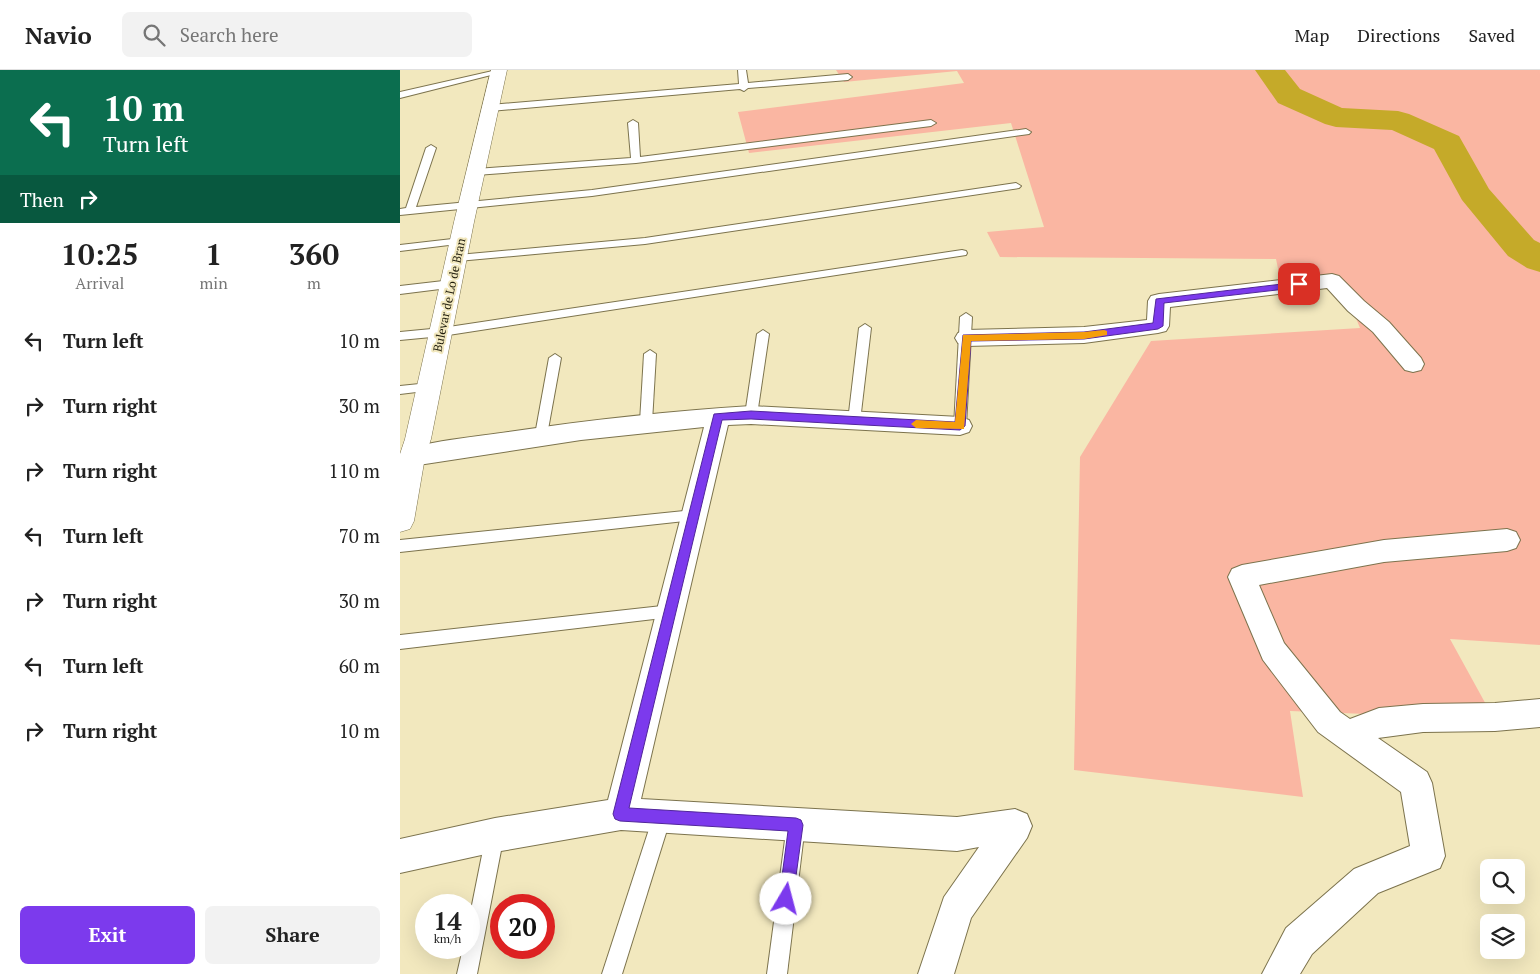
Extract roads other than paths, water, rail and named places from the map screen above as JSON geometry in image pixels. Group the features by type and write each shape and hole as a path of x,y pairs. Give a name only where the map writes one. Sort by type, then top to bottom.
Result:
{"street":[{"name":"Bulevar de Lo de Bran","path":"400,521 410,446 429,387 490,108 503,70"},
{"path":"966,327 1084,335 1158,326 1159,301 1332,281 1356,306 1381,327 1413,364"},
{"path":"410,446 541,435 646,422 751,415 960,426"},
{"path":"620,814 718,417"},
{"path":"1280,974 1299,941 1366,881 1428,856 1416,782 1329,722 1274,651 1242,577 1384,551 1507,540"},
{"path":"1348,734 1379,723 1423,718 1496,717 1540,713"},
{"path":"400,856 495,835 620,814 957,834 1015,826 956,909 936,974"}],"lane":[{"path":"400,96 503,70"},
{"path":"742,70 744,88"},
{"path":"490,108 744,88 848,77"},
{"path":"633,123 636,160"},
{"path":"476,172 636,160 931,123"},
{"path":"431,148 405,211 592,193 1026,132"},
{"path":"400,248 460,249 645,241 1016,186"},
{"path":"400,336 442,332 962,253"},
{"path":"400,290 452,284"},
{"path":"960,426 966,327"},
{"path":"854,420 865,328"},
{"path":"751,415 762,334"},
{"path":"646,422 650,354"},
{"path":"541,435 555,358"},
{"path":"400,390 429,387"},
{"path":"400,546 694,515"},
{"path":"400,642 671,611"},
{"path":"612,974 662,817"},
{"path":"777,974 796,825"},
{"path":"467,974 495,835"}],"waterway":[{"path":"1270,70 1289,96 1336,117 1398,121 1447,143 1474,193 1521,248 1540,260"}]}
